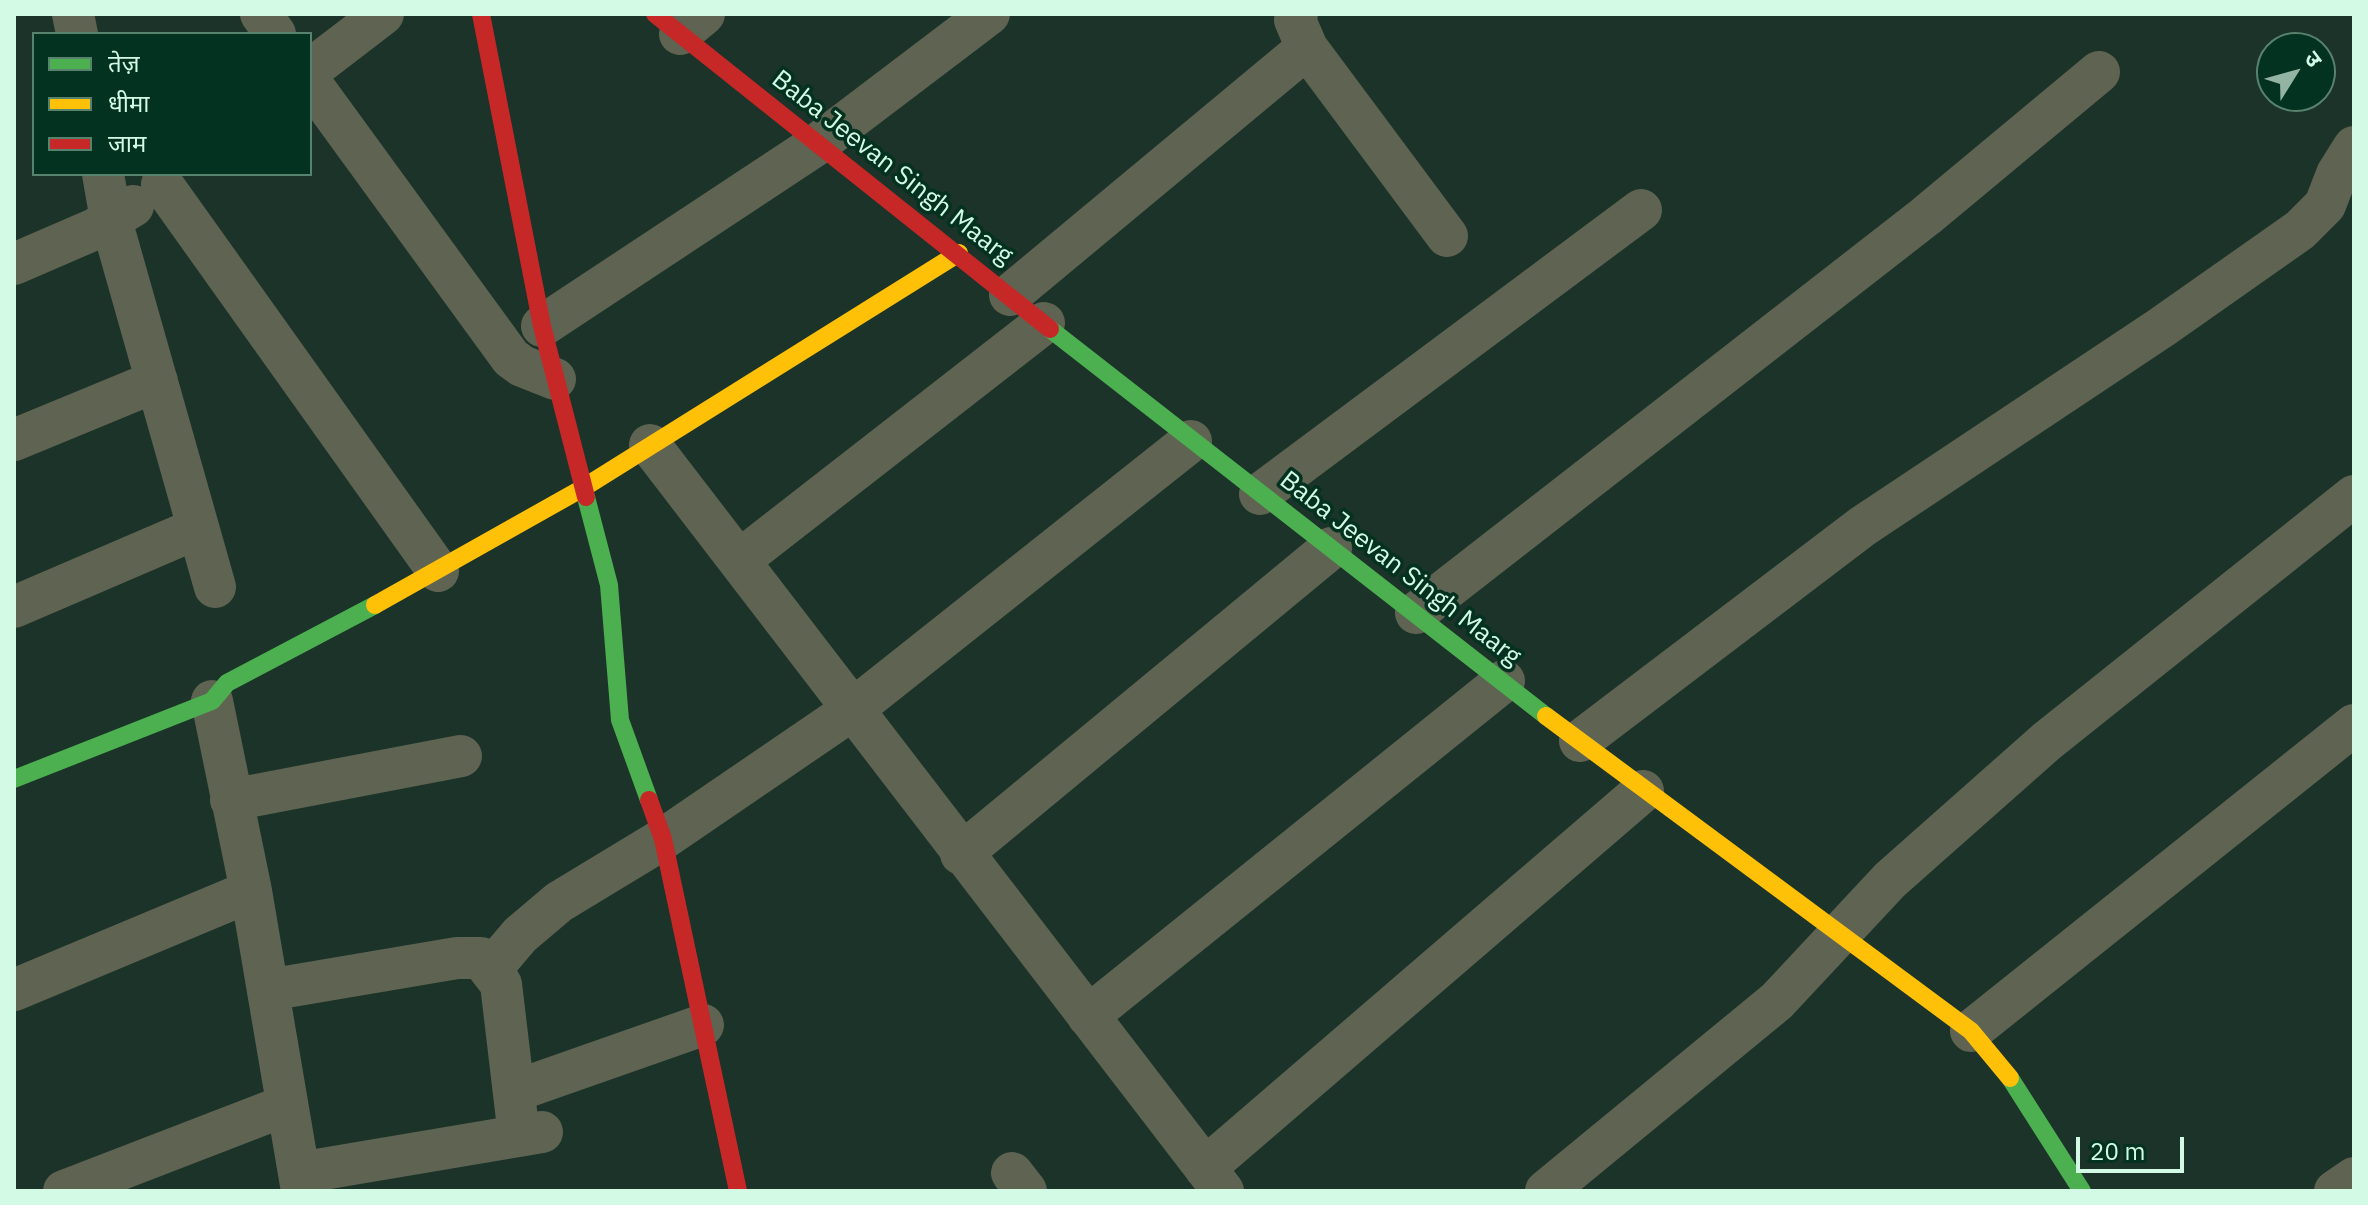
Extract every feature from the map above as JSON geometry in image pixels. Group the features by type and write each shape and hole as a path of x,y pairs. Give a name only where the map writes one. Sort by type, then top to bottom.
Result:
{"street":[{"path":"261,14 274,32"},
{"path":"312,68 383,14"},
{"path":"481,14 542,326 609,585 620,720 663,839 738,1191"},
{"path":"542,326 819,143 989,14"},
{"name":"Baba Jeevan Singh Maarg","path":"679,21 819,143 1191,441 1643,791 1840,932 1971,1031 2020,1090 2082,1191"},
{"path":"1010,295 1302,31 1447,236"},
{"path":"1416,613 1926,216 2099,72"},
{"path":"312,85 511,358 522,366 555,379"},
{"path":"1580,741 1863,526 2162,327 2300,230 2325,205 2337,174 2354,147"},
{"path":"103,176 111,220 215,587"},
{"path":"14,264 111,220 169,179 438,571"},
{"path":"1260,494 1641,210"},
{"path":"14,779 212,701 227,683 438,571 583,488 959,253"},
{"path":"741,559 1044,323"},
{"path":"14,440 157,381"},
{"path":"492,968 536,919 663,839 852,710 1191,441"},
{"path":"650,445 741,559 961,854 1214,1180 1643,791"},
{"path":"1546,1191 1750,1026 1799,980 1890,880 2047,741 2354,496"},
{"path":"14,607 198,528"},
{"path":"961,854 1331,548"},
{"path":"1088,1016 1504,681"},
{"path":"212,701 251,891 300,1182 530,1134 515,1091 501,984 492,968 481,958 457,958 268,990"},
{"path":"1971,1031 2354,725"},
{"path":"231,800 461,756"},
{"path":"14,990 251,891"},
{"path":"515,1091 703,1025"},
{"path":"64,1191 287,1105"},
{"path":"2335,1191 2354,1178"}],"traffic: fast":[{"path":"1050,329 1546,716"},
{"path":"586,497 609,585 620,720 649,800"},
{"path":"14,779 212,701 227,683 375,605"},
{"path":"2010,1078 2082,1191"}],"traffic: slow":[{"path":"375,605 583,488 959,253"},
{"path":"1546,716 1971,1031 2010,1078"}],"traffic: jam":[{"path":"481,14 542,326 586,497"},
{"path":"655,14 1050,329"},
{"path":"649,800 663,839 738,1191"}]}
